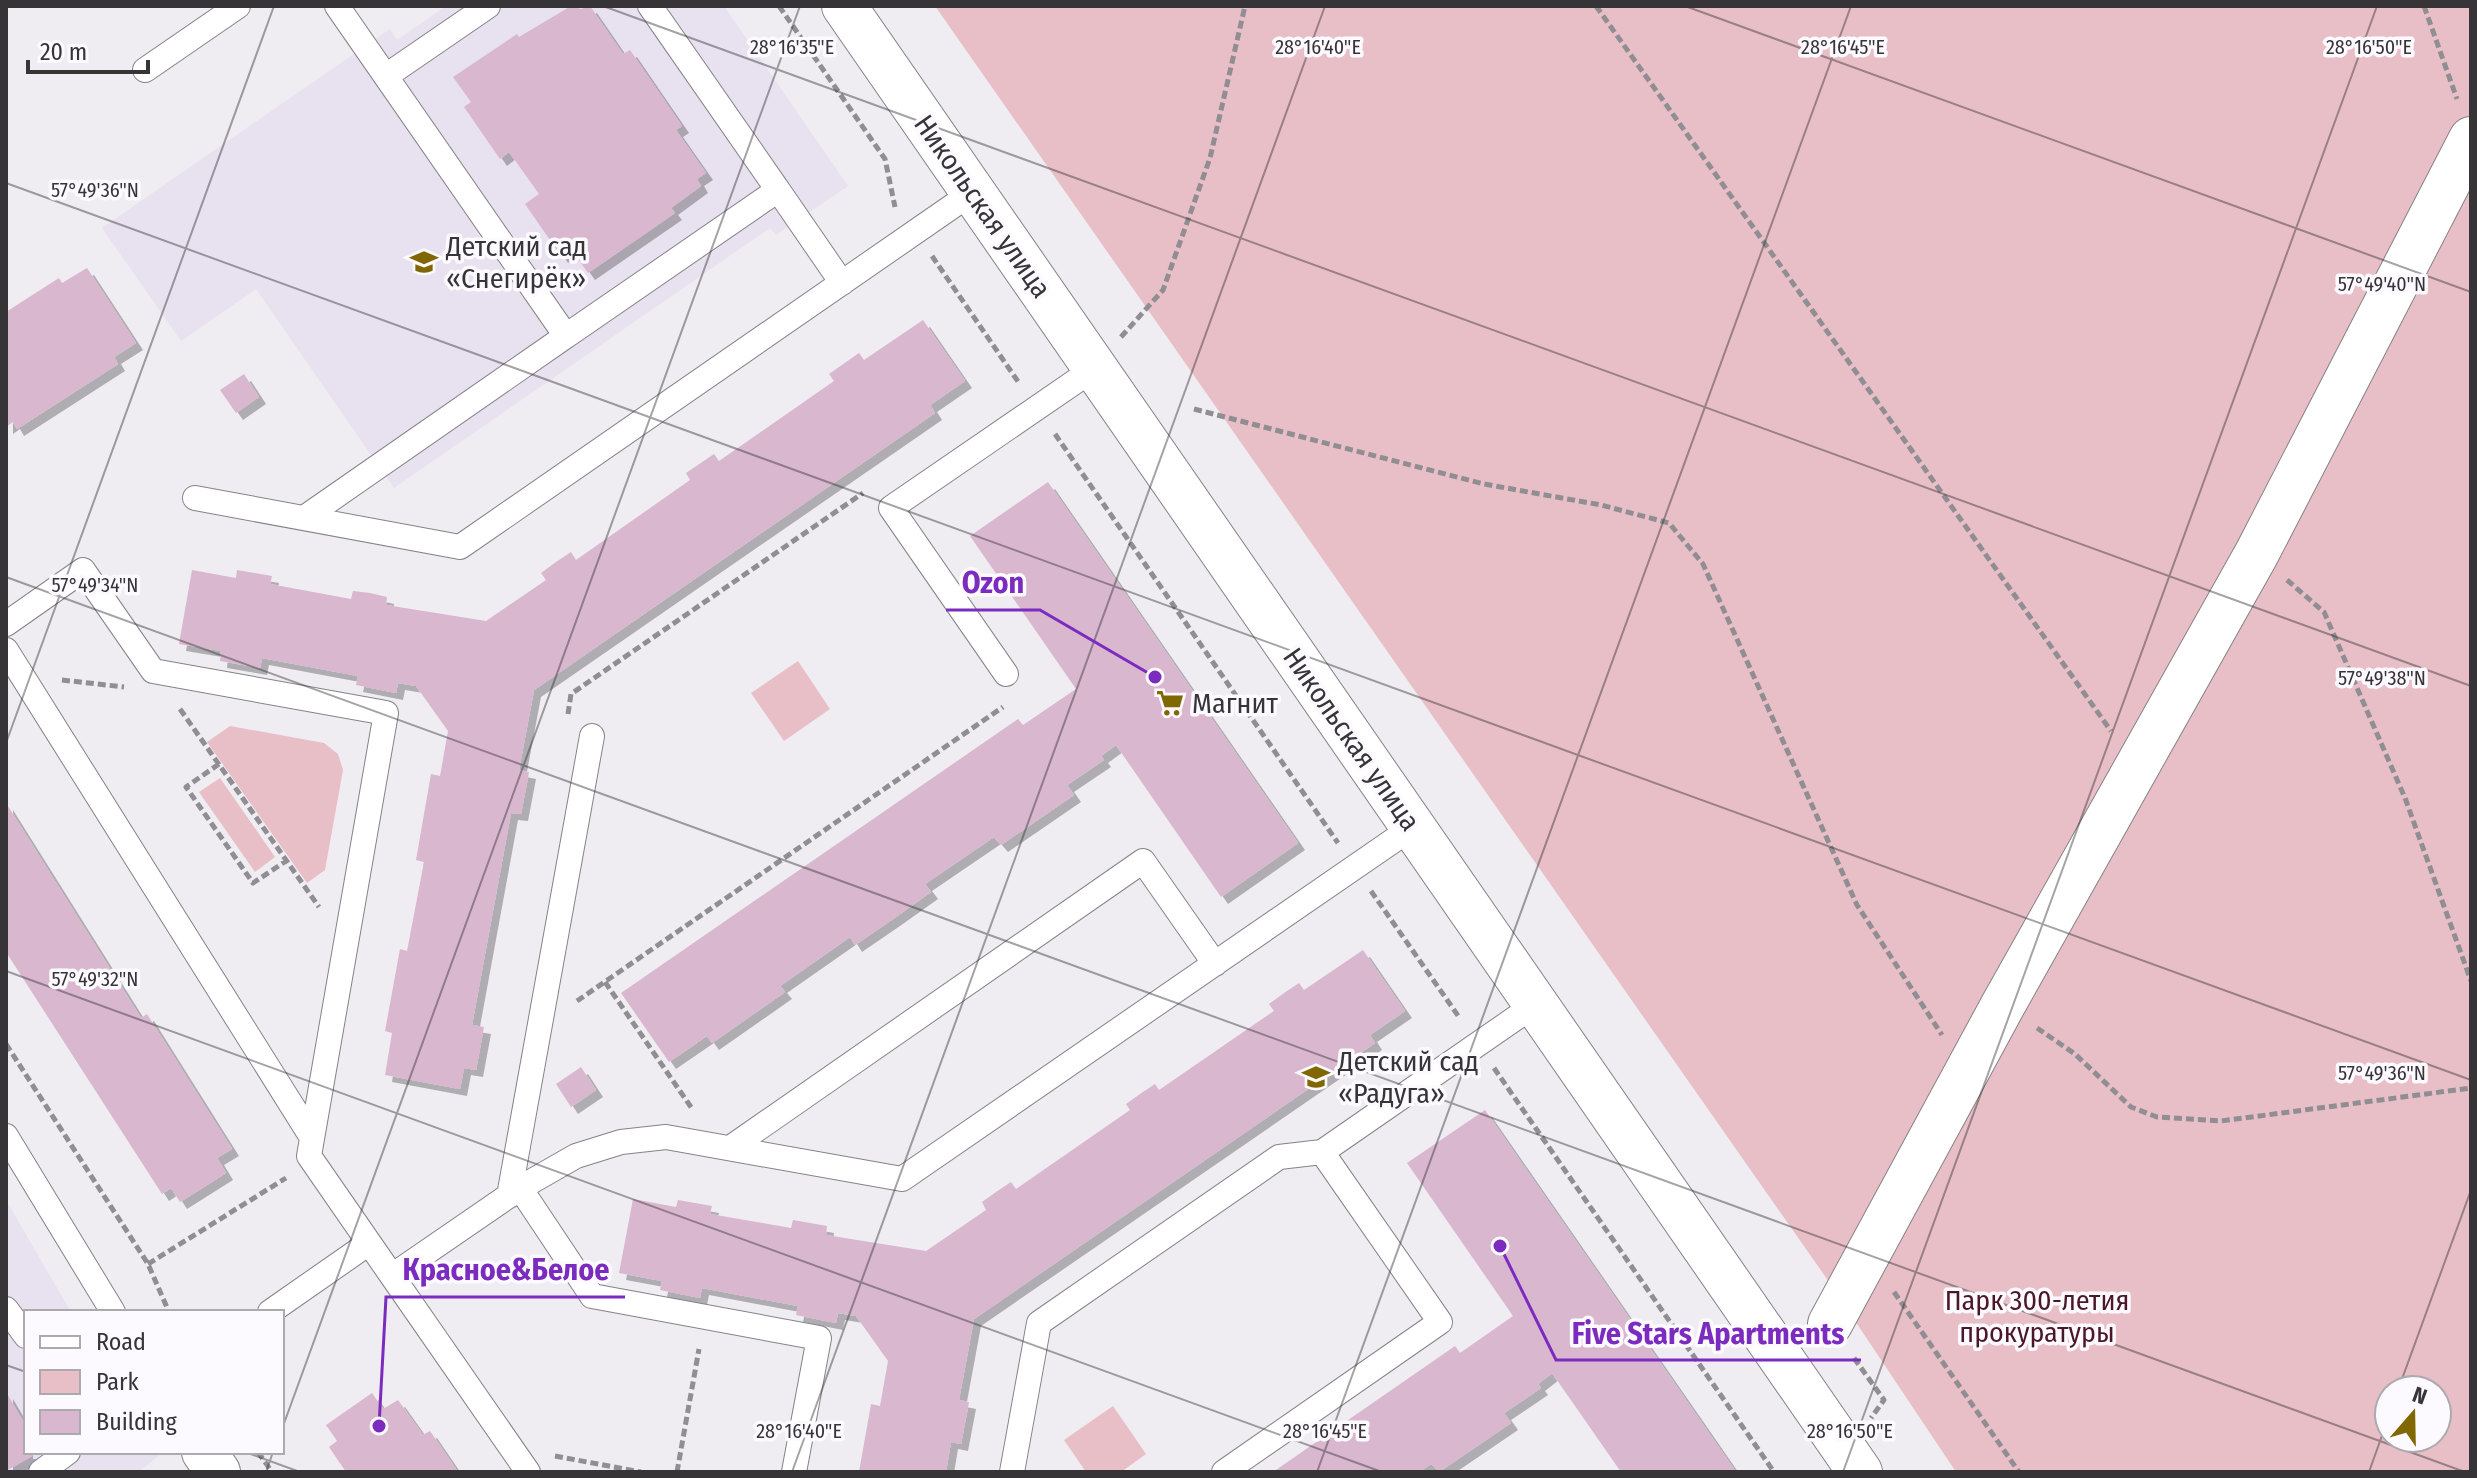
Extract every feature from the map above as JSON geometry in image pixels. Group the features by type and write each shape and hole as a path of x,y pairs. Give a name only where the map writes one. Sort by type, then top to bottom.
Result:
{"street":[{"name":"Никольская улица","path":"844,6 1536,1004 1851,1465"},
{"path":"1830,1324 2003,1005 2257,553 2466,124"},
{"path":"205,1454 218,1472"}],"lane":[{"path":"145,70 238,6"},
{"path":"337,6 566,336"},
{"path":"386,76 488,6"},
{"path":"650,6 842,283"},
{"path":"304,518 778,190"},
{"path":"195,498 460,547 973,192"},
{"path":"1006,674 891,508 1095,368"},
{"path":"6,624 83,570 153,671 386,713 309,1156 528,1472"},
{"path":"6,650 311,1136"},
{"path":"592,736 539,1027 514,1192 592,1296 819,1338 794,1472"},
{"path":"392,1276 514,1192 576,1156 621,1142 666,1137 902,1179 1413,827"},
{"path":"724,1147 1143,861 1215,964"},
{"path":"1012,1472 1039,1323 1279,1157 1322,1152 1536,1004"},
{"path":"6,1136 112,1310"},
{"path":"1224,1472 1440,1322 1322,1152"},
{"path":"273,1310 369,1243"},
{"path":"6,1309 24,1333"},
{"path":"41,1472 65,1454"}],"path":[{"path":"779,6 885,159 909,237 1020,384 1007,393"},
{"path":"1095,368 1163,290 1210,158 1245,6"},
{"path":"1596,6 2137,768"},
{"path":"2424,6 2466,124"},
{"path":"1037,408 1774,1472"},
{"path":"1194,409 1484,484 1601,505 1669,523 1703,564 1857,905 1966,1072"},
{"path":"571,694 866,491"},
{"path":"2257,553 2324,612 2405,798 2471,981"},
{"path":"153,671 344,944"},
{"path":"539,1027 1020,695 1006,674"},
{"path":"219,764 186,787 253,883 286,861"},
{"path":"605,982 724,1147"},
{"path":"2003,1005 2075,1054 2131,1107 2157,1117 2221,1121 2471,1088"},
{"path":"6,1044 148,1264 168,1310"},
{"path":"148,1264 313,1161"},
{"path":"1868,1256 2019,1472"},
{"path":"677,1472 705,1317"},
{"path":"1830,1324 1884,1400 1851,1465"},
{"path":"512,1448 641,1472"},
{"path":"259,1454 272,1472"}],"shaded area":[{"name":"Детский сад «Снегирёк»","path":"446,6 724,6 848,186 776,235 770,228 394,488 256,289 181,341 102,228 390,29 397,40"},
{"path":"6,1200 70,1310 24,1310 24,1454 161,1454 139,1472 6,1472"}],"green space":[{"name":"Парк 300-летия прокуратуры","path":"935,6 2471,6 2471,1472 1956,1472 1827,1279"},
{"path":"798,661 830,709 784,741 751,693"},
{"path":"230,726 324,743 338,754 343,770 325,870 307,883 207,742"},
{"path":"220,778 275,857 255,872 199,792"},
{"path":"1113,1406 1146,1454 1121,1472 1086,1472 1064,1440"}],"building":[{"path":"571,6 581,9 590,6 623,54 630,50 682,126 676,130 706,173 697,179 701,186 671,208 675,213 588,273 571,249 561,256 525,204 539,194 509,152 500,159 464,107 471,102 453,77 517,34 519,37"},
{"path":"87,268 136,343 114,357 118,364 17,429 13,422 6,427 6,312 59,278 62,283"},
{"path":"923,320 965,381 930,405 935,413 534,690 519,770 529,772 521,814 511,813 472,1025 484,1027 476,1070 464,1068 460,1089 385,1075 392,1033 385,1031 400,949 407,951 424,862 416,860 431,774 440,776 448,731 416,686 398,683 396,693 356,685 358,676 262,658 260,668 220,661 221,651 179,644 192,570 236,578 237,570 272,576 270,584 351,599 353,591 370,593 387,597 386,605 486,621 546,580 541,573 556,562 571,552 576,560 690,480 686,473 714,454 719,461 834,381 829,374 859,353 864,360"},
{"path":"244,374 259,397 236,413 220,390"},
{"path":"1048,482 1298,843 1221,897 1116,745 1101,756 1104,760 1067,785 1074,795 1001,845 994,837 925,884 931,892 893,919 855,945 850,937 780,986 785,992 712,1043 707,1036 669,1062 621,993 1018,719 1023,725 1076,689 970,536"},
{"path":"6,803 141,1018 147,1014 232,1149 217,1158 226,1173 180,1202 171,1188 162,1194 6,952"},
{"path":"1363,950 1405,1011 1370,1035 1375,1043 974,1319 959,1400 969,1402 961,1444 951,1442 946,1472 859,1472 871,1404 880,1406 888,1361 856,1316 838,1313 836,1323 796,1315 798,1306 702,1288 700,1298 660,1290 662,1281 619,1273 633,1199 676,1207 678,1200 712,1206 710,1214 791,1228 793,1220 827,1226 826,1235 926,1251 986,1210 982,1202 996,1192 1011,1182 1016,1189 1130,1110 1126,1104 1140,1094 1155,1084 1159,1090 1274,1011 1269,1004 1284,993 1299,983 1304,990"},
{"path":"581,1067 596,1090 571,1107 556,1084"},
{"path":"1485,1110 1736,1472 1621,1472 1552,1373 1538,1384 1541,1388 1504,1413 1511,1423 1439,1472 1431,1464 1419,1472 1273,1472 1455,1346 1460,1353 1513,1316 1407,1163"},
{"path":"6,1392 24,1423 24,1454 36,1454 6,1471"},
{"path":"372,1393 383,1409 398,1400 423,1435 430,1431 458,1472 346,1472 329,1447 337,1441 326,1425"}],"place":[{"name":"Детский сад «Снегирёк»","path":"424,262"},
{"name":"Ozon","path":"1155,677"},
{"name":"Магнит","path":"1170,703"},
{"name":"Детский сад «Радуга»","path":"1316,1077"},
{"name":"Five Stars Apartments","path":"1500,1246"},
{"name":"Красное&Белое","path":"379,1426"}]}
